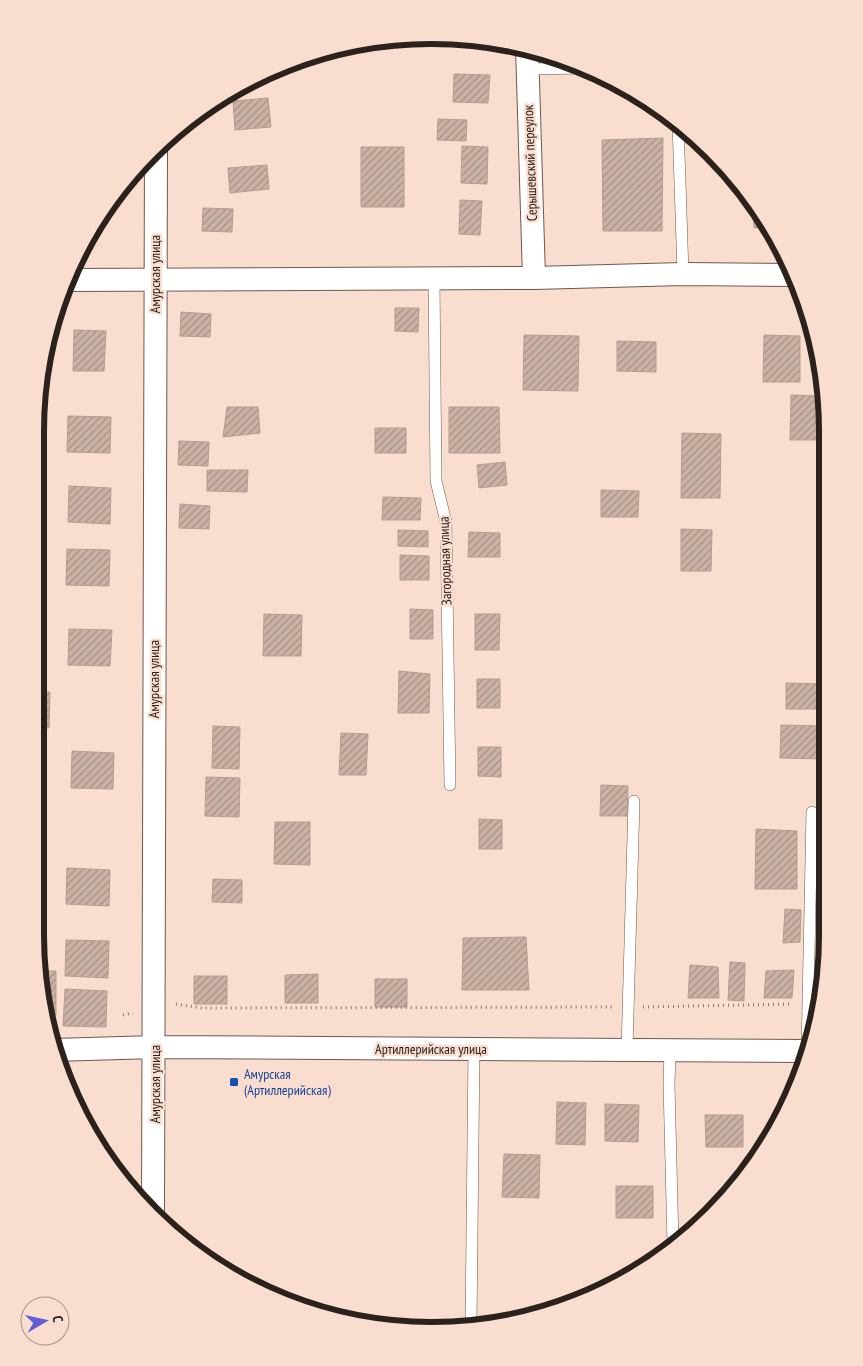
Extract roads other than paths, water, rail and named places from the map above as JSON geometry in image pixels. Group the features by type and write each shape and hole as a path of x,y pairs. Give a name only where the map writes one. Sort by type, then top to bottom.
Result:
{"street":[{"name":"Серышевский переулок","path":"527,58 534,278"},
{"name":"Амурская улица","path":"151,1202 155,1047 156,158"},
{"path":"74,280 434,279 683,274 786,275"},
{"name":"Артиллерийская улица","path":"61,1050 155,1047 802,1050"}],"lane":[{"path":"527,58 547,61"},
{"path":"678,133 683,274"},
{"name":"Загородная улица","path":"434,279 436,481 446,522 450,785"},
{"path":"627,1050 634,801"},
{"path":"807,1029 812,812"},
{"path":"471,1320 474,1049"},
{"path":"670,1050 669,1084 673,1238"}],"place":[{"name":"Амурская (Артиллерийская)","path":"234,1082"}]}
